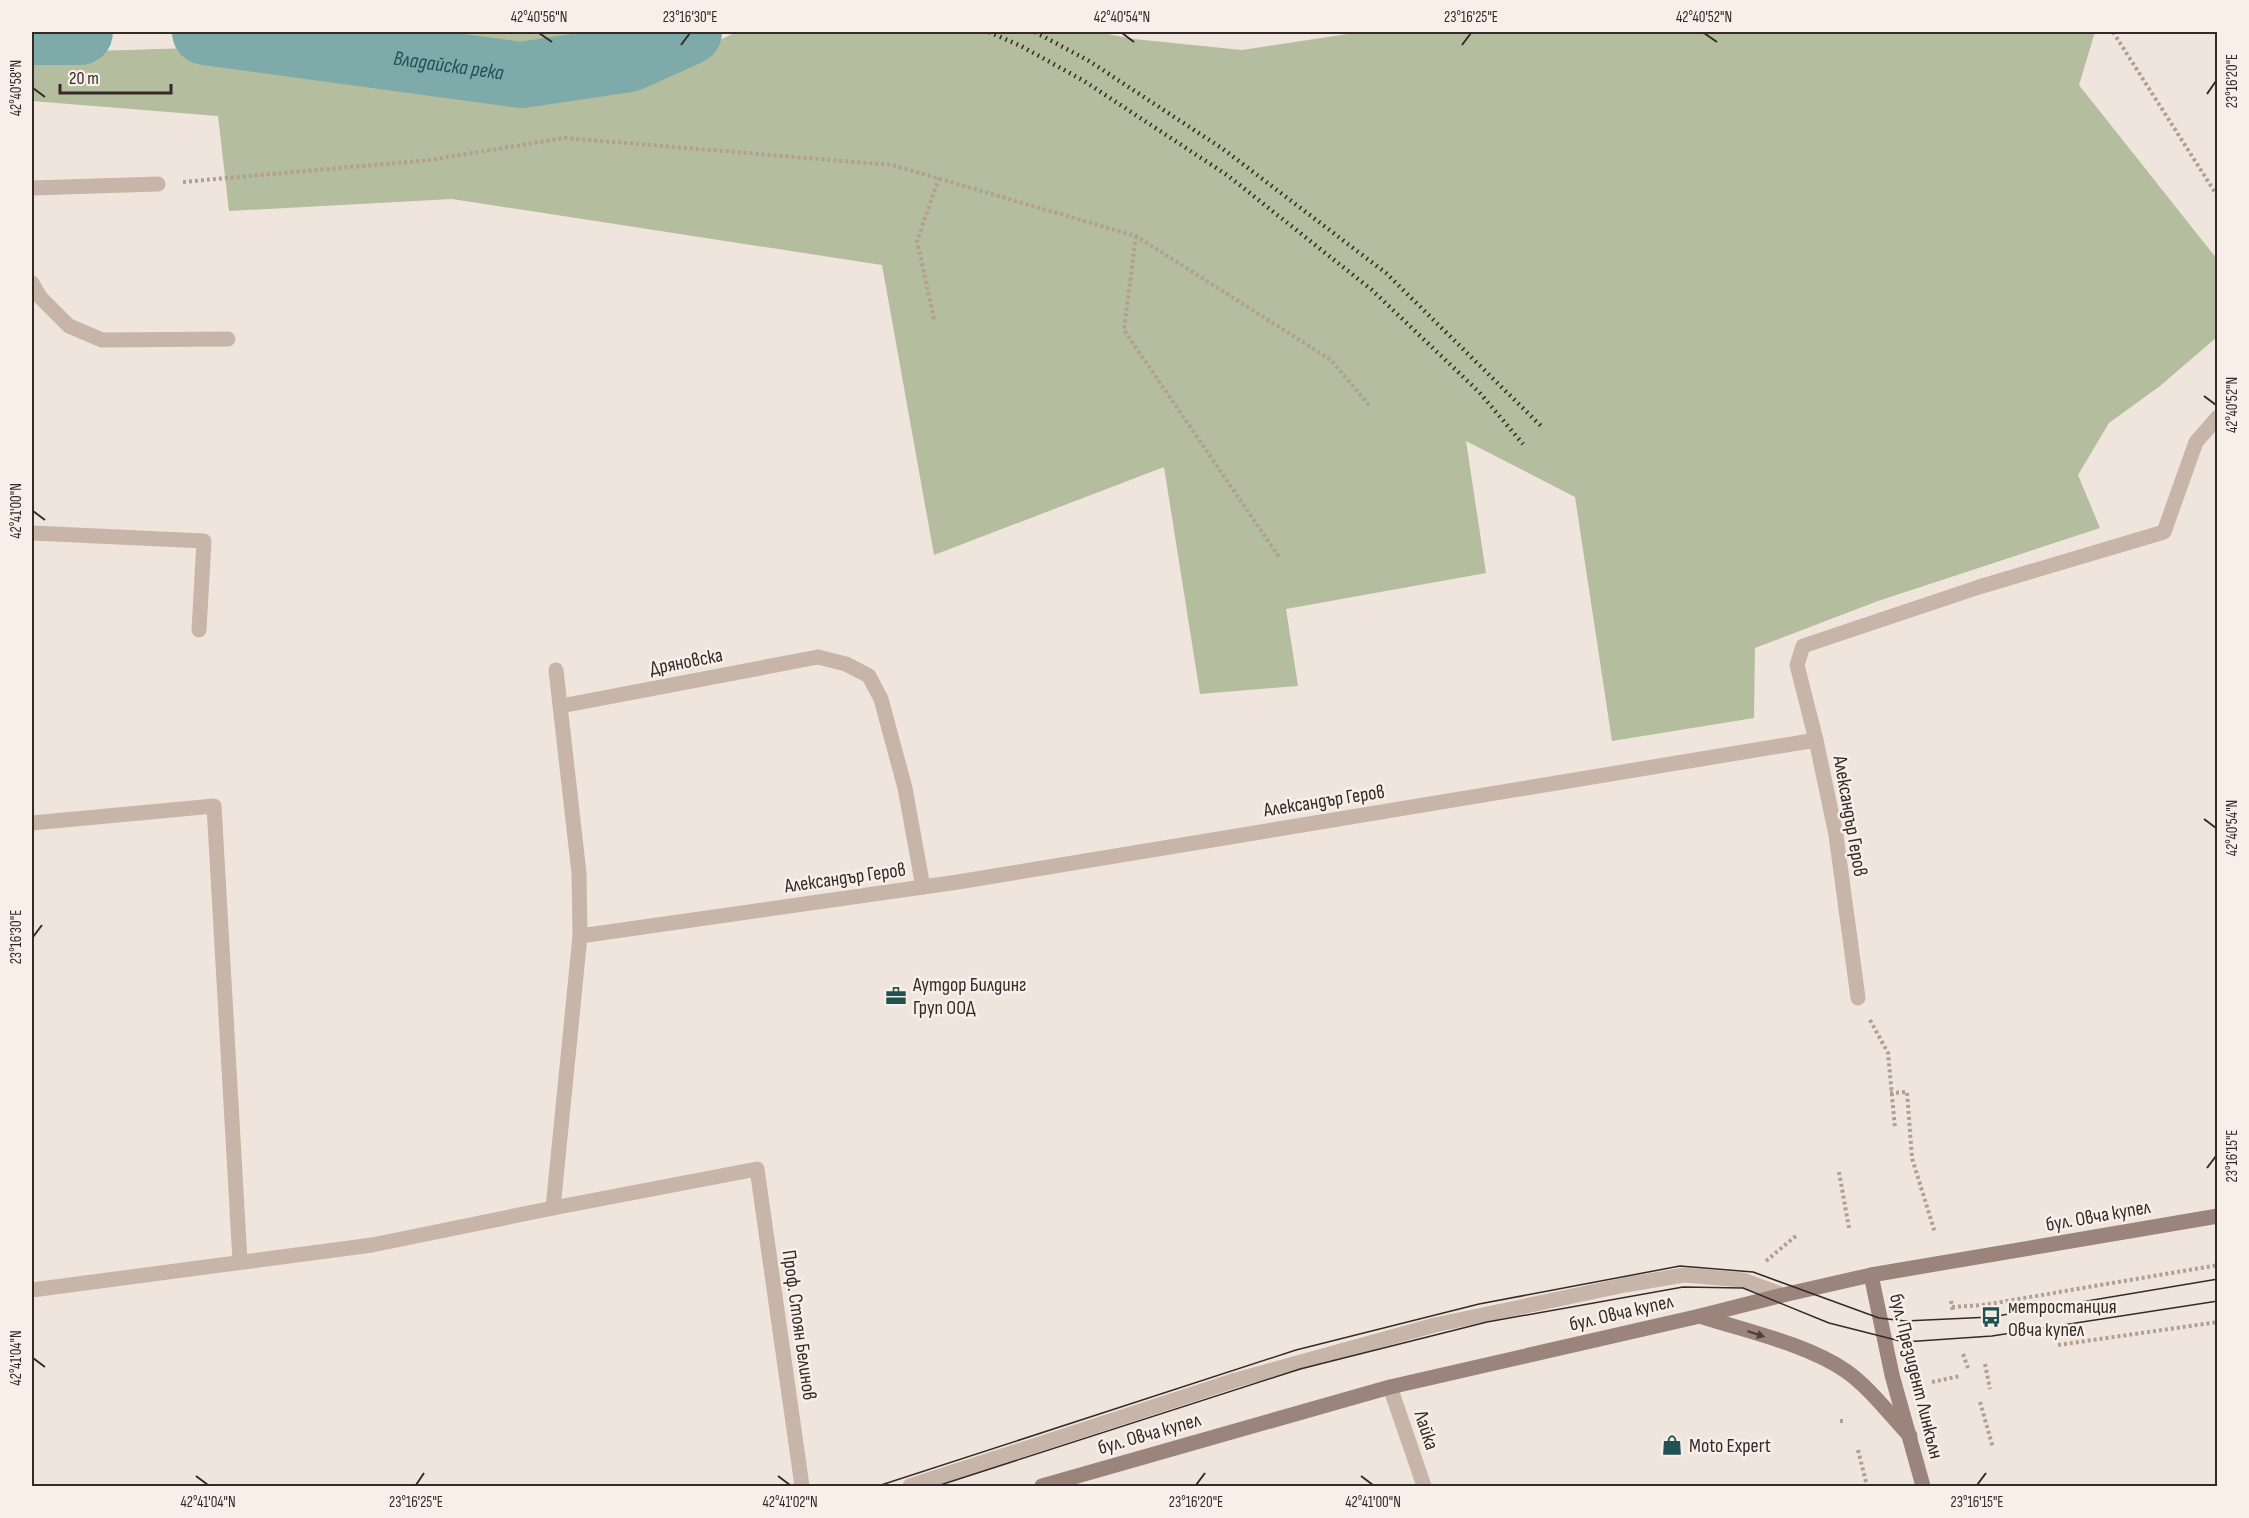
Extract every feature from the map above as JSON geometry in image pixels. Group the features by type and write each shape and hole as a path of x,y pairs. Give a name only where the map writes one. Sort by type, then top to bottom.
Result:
{"main road":[{"name":"бул. Овча купел","path":"1042,1486 1390,1387 1700,1316 1783,1294 1871,1275 2217,1216"},
{"name":"бул. Президент Линкълн","path":"1871,1275 1892,1375 1923,1486"},
{"path":"1700,1316 1803,1349 1832,1362 1848,1372 1910,1436"}],"street":[{"path":"32,188 158,184"},
{"path":"32,283 40,297 69,326 102,340 228,339"},
{"path":"1816,740 1797,664 1803,646 1978,587 2164,532 2196,442 2217,417"},
{"path":"32,532 204,541 199,630"},
{"name":"Дряновска","path":"561,706 818,657 846,664 869,676 881,699 905,788 923,887"},
{"path":"32,1290 372,1245 553,1208 580,936 579,873 556,670"},
{"name":"Александър Геров","path":"580,936 923,887 1816,740 1836,835 1858,998"},
{"path":"32,823 214,806 240,1261"},
{"name":"Проф. Стоян Белинов","path":"553,1208 757,1168 802,1486"},
{"path":"910,1486 1236,1380 1435,1325 1625,1284 1684,1275 1743,1280 1783,1294"},
{"name":"Лайка","path":"1390,1387 1424,1486"}],"path":[{"path":"2113,32 2217,197"},
{"path":"158,184 429,160 565,138 892,165 1136,236 1331,360 1369,405"},
{"path":"934,319 917,241 939,178"},
{"path":"1136,236 1124,330 1280,557"},
{"path":"1858,998 1888,1053 1895,1128"},
{"path":"1890,1093 1907,1092 1907,1126 1912,1158 1935,1233"},
{"path":"1839,1172 1849,1228"},
{"path":"1950,1301 1952,1309 1983,1305 2217,1265"},
{"path":"2058,1345 2217,1322"},
{"path":"1963,1354 1968,1368"},
{"path":"1985,1364 1990,1389"},
{"path":"1932,1382 1960,1376"},
{"path":"1980,1402 1993,1448"},
{"path":"1858,1450 1867,1486"}],"green space":[{"path":"354,32 629,32 608,40 526,52"},
{"path":"736,32 1097,32 1134,39 1242,50 1361,32 2095,32 2079,85 2217,259 2217,337 2160,386 2109,423 2078,475 2100,528 1878,601 1755,648 1754,718 1612,741 1575,497 1466,441 1486,573 1286,609 1298,686 1200,694 1164,467 934,555 882,265 452,199 229,211 218,116 32,101 32,53 222,47 412,83 562,89 654,73"}],"waterway":[{"name":"Владайска река","path":"32,32 80,32"},
{"name":"Владайска река","path":"205,32 521,75 629,59 689,32"}],"tram line":[{"path":"878,1486 1296,1350 1479,1304 1680,1266 1753,1272 1879,1318 1905,1321 1991,1317 2218,1279"},
{"path":"937,1486 1300,1369 1487,1322 1683,1287 1743,1288 1829,1323 1904,1342 1992,1336 2218,1301"}],"railway":[{"path":"989,32 1021,46 1084,81 1227,175 1372,290 1479,392 1523,444"},
{"path":"1035,32 1089,61 1223,149 1386,273 1542,427"}],"place":[{"name":"Аутдор Билдинг Груп ООД","path":"896,996"},
{"name":"метростанция Овча купел","path":"1991,1317"},
{"name":"Moto Expert","path":"1672,1445"}]}
